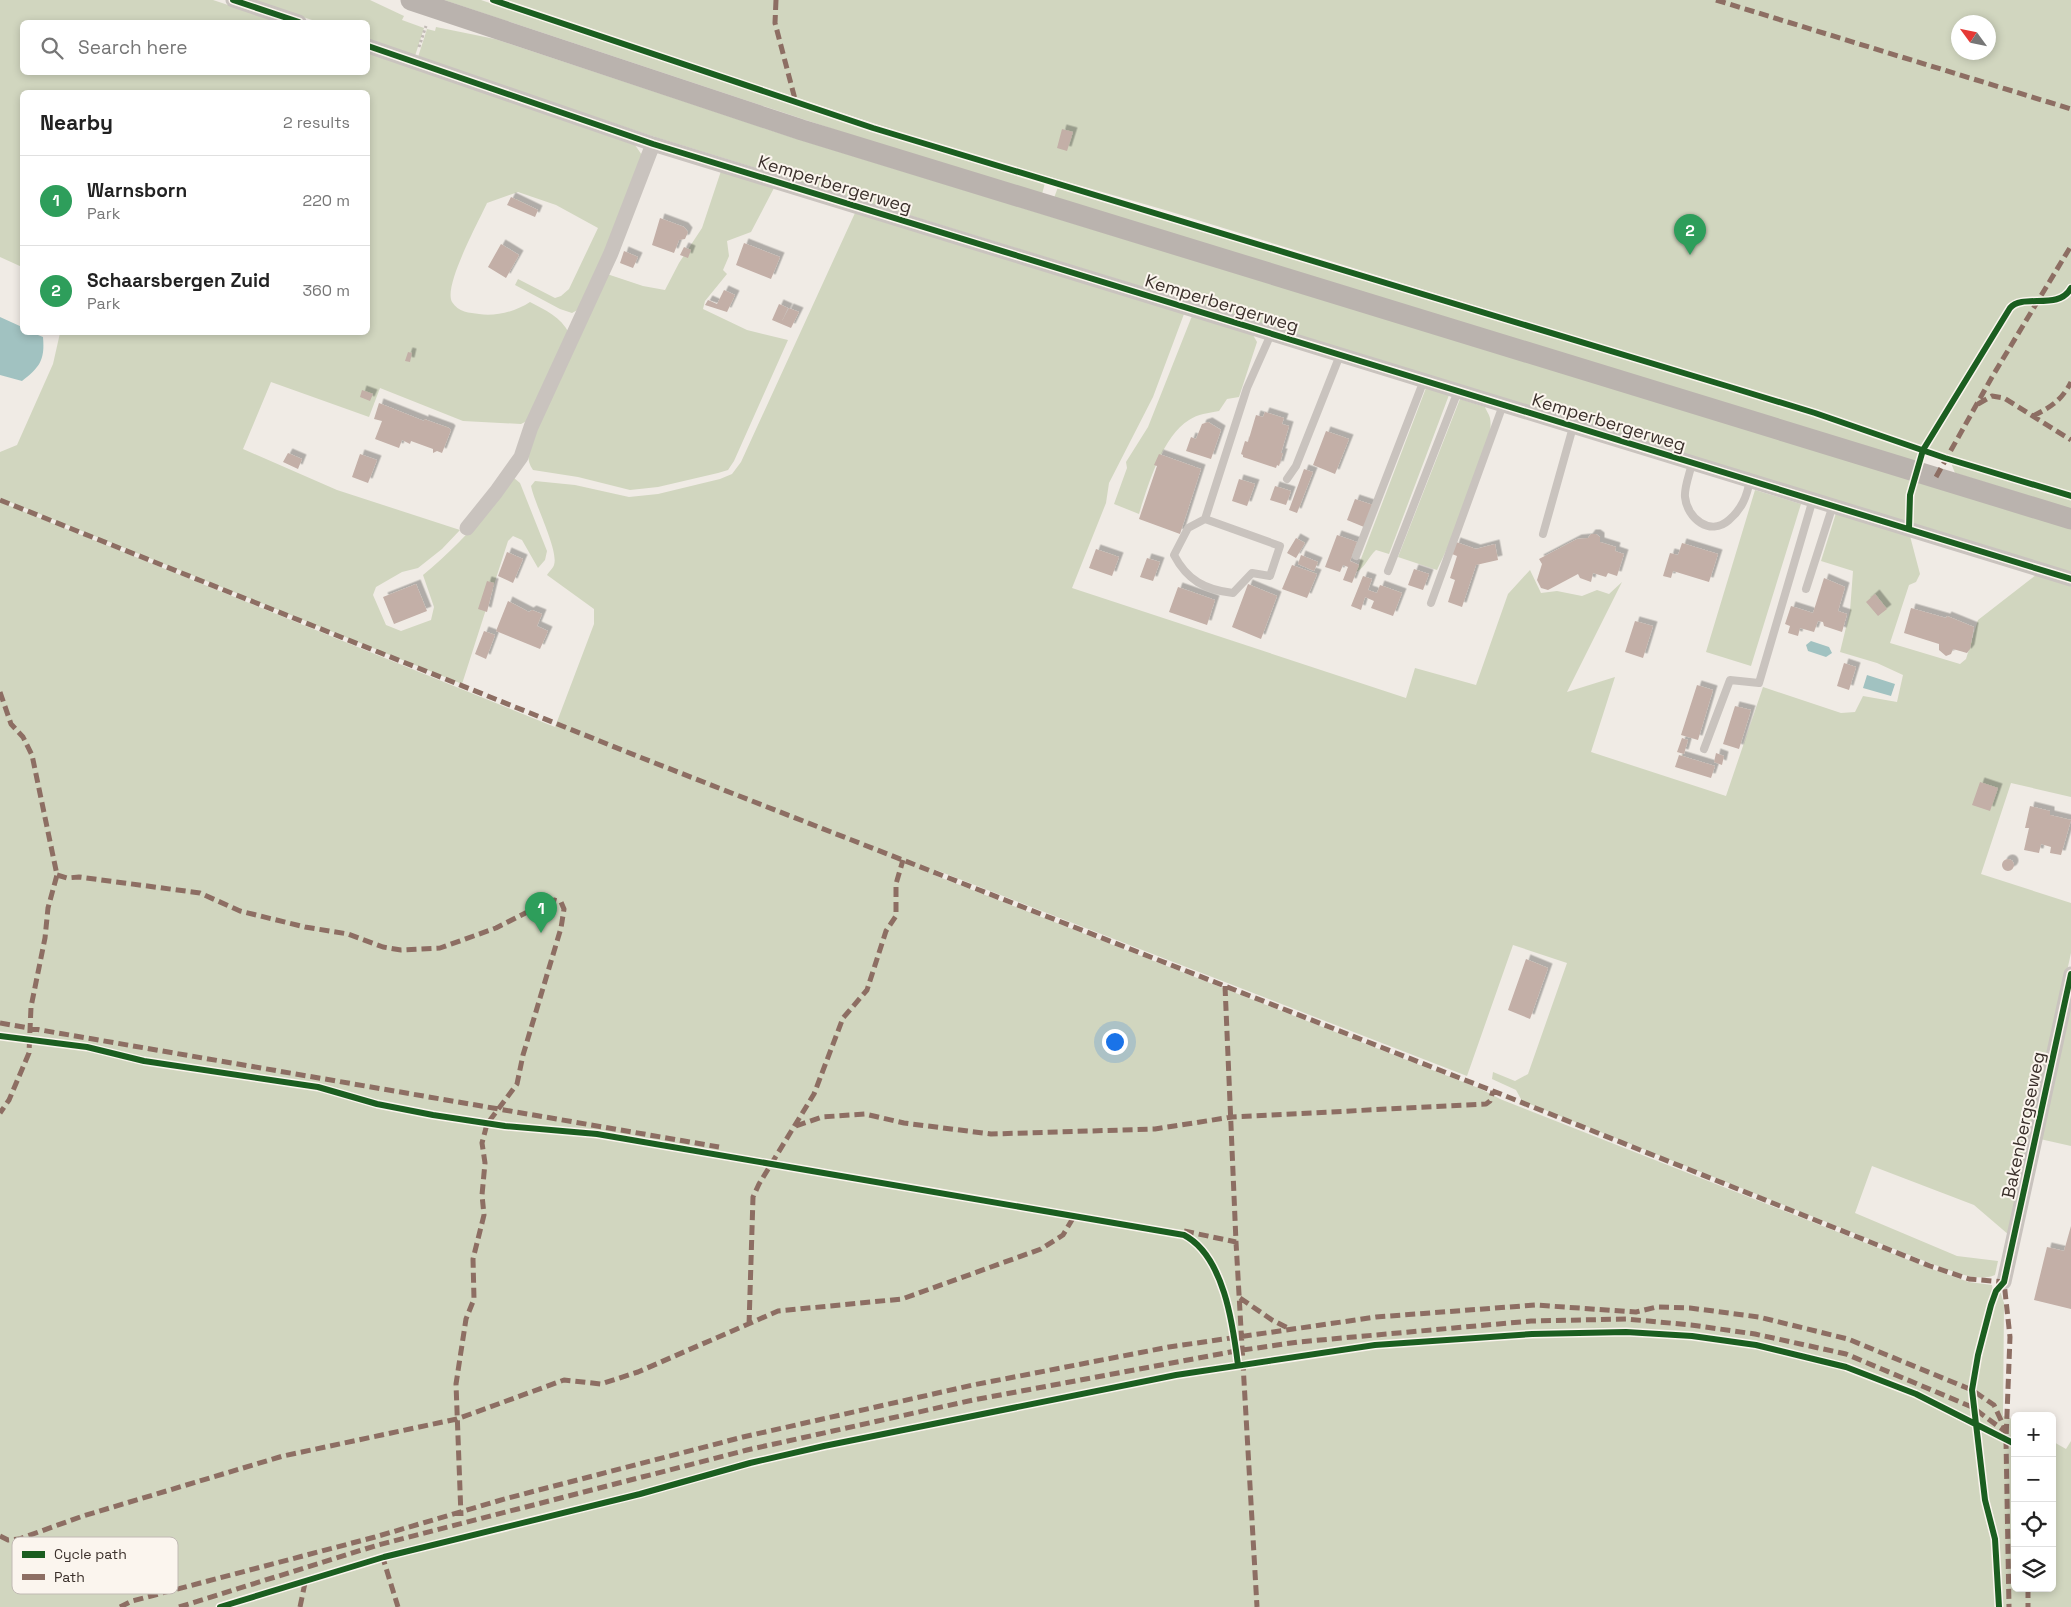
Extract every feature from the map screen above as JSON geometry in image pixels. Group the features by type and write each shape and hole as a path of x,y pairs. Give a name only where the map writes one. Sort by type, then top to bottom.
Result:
{"main road":[{"path":"411,0 802,130 2071,519"}],"street":[{"path":"233,0 293,20"},
{"name":"Kemperbergerweg","path":"370,47 653,144 2071,579"},
{"path":"466,528 501,486 521,457 531,427 611,253 653,144"},
{"name":"Bakenbergseweg","path":"2004,1282 2071,974"}],"lane":[{"path":"1205,519 1280,546 1270,576 1252,573 1233,593 1212,590 1182,571 1174,554 1188,528 1205,519 1247,388 1270,334"},
{"path":"1287,479 1296,466 1340,355"},
{"path":"1356,556 1424,380"},
{"path":"1388,572 1458,391"},
{"path":"1431,603 1443,564 1456,536 1503,405"},
{"path":"1543,534 1573,426"},
{"path":"1692,462 1684,496 1688,510 1696,522 1705,525 1713,526 1728,522 1745,500 1750,480"},
{"path":"1704,749 1730,680 1759,683 1813,499"},
{"path":"1806,589 1833,505"}],"path":[{"path":"414,62 426,26"}],"green space":[{"path":"0,0 213,0 273,20 20,20 20,75 370,75 370,54 635,145 644,158 581,308 572,313 560,309 515,285 518,279 555,298 561,296 569,289 598,228 556,205 518,192 487,203 463,253 457,268 451,294 452,302 457,308 468,312 492,315 512,311 530,302 557,318 569,333 529,420 521,424 463,421 380,388 369,417 271,382 243,449 337,490 460,530 442,549 418,568 402,572 376,587 373,595 386,625 401,631 431,620 434,607 423,575 472,529 514,478 520,483 547,551 545,560 538,568 522,540 513,536 508,541 462,684 0,498 0,452 17,445 53,364 60,335 370,335 370,90 20,90 20,266 0,257"},
{"path":"252,0 370,0 404,16 402,20 424,28 415,56 370,40 370,20 312,20"},
{"path":"444,0 481,0 872,131 1045,183 1042,194 869,141"},
{"path":"502,0 2071,0 2071,493 1922,448 1816,410 1165,210 945,147"},
{"path":"436,27 495,39 794,138 1912,480 1905,510 1906,522 652,136 418,57 427,29 435,31"},
{"path":"721,171 774,188 751,232 727,241 729,256 723,270 727,274 705,301 703,309 747,330 788,340 734,461 728,470 718,473 658,487 630,490 578,477 533,470 528,457 531,434 607,274 643,286 665,290 679,263 702,228"},
{"path":"1058,187 1814,415 1920,453 1917,462 1054,198"},
{"path":"855,213 1184,314 1153,397 1109,483 1106,503 1072,588 1406,698 1415,668 1476,685 1508,594 1530,570 1541,593 1557,591 1582,596 1597,590 1609,594 1622,582 1567,692 1615,677 1591,752 1726,796 1763,687 1841,713 1855,712 1863,696 1897,702 1903,675 1877,663 1840,652 1850,611 1853,571 1821,561 1836,513 1910,536 1920,574 1916,582 1909,585 1890,643 1960,664 1966,659 1978,620 2036,575 2071,585 2071,797 2011,783 1981,874 2071,903 2071,953 2009,1235 1974,1205 1872,1166 1855,1213 1957,1256 1998,1261 1995,1275 1988,1277 1972,1277 1932,1264 1522,1101 1516,1090 1492,1079 1493,1072 1515,1081 1528,1074 1567,963 1513,945 1467,1076 936,870 934,875 1481,1089 1500,1099 1929,1268 1969,1282 1992,1285 1993,1291 2000,1291 2004,1303 2003,1416 2011,1419 2011,1592 2056,1592 2056,1443 2066,1449 2071,1441 2071,1607 0,1607 0,502 555,727 594,624 594,609 547,575 554,565 555,558 531,486 535,481 575,485 629,497 658,494 720,479 732,474 741,462"},
{"path":"1192,316 1253,335 1257,342 1239,397 1227,399 1219,411 1192,418 1179,428 1171,438 1157,462 1139,514 1114,504 1127,468 1126,462 1148,427"},
{"path":"1426,388 1449,395 1389,554 1376,550 1356,572"},
{"path":"1460,399 1485,407 1490,418 1490,432 1480,471 1437,570 1398,557"},
{"path":"1951,463 2071,500 2071,509 1955,473"},
{"path":"1917,482 2071,529 2071,572 1912,523 1912,496"},
{"path":"1755,490 1801,504 1751,666 1706,652"},
{"path":"2071,997 2071,1146 2040,1139"}],"water":[{"path":"0,317 20,326 20,335 38,335 43,337 43,352 37,367 22,381 0,375"},
{"path":"1811,641 1829,647 1832,653 1826,657 1808,651 1806,645"},
{"path":"1867,675 1895,684 1891,696 1863,688"}],"building":[{"path":"1062,129 1073,132 1067,151 1057,148"},
{"path":"511,197 538,210 535,217 507,205"},
{"path":"660,218 684,227 688,232 685,239 679,240 674,253 652,245"},
{"path":"744,243 780,257 771,279 736,265"},
{"path":"501,244 519,255 506,278 488,267"},
{"path":"684,247 691,250 688,258 680,255"},
{"path":"624,251 638,257 633,268 620,263"},
{"path":"724,290 735,295 727,312 705,305 708,300 717,304"},
{"path":"779,304 788,308 782,321 789,308 799,312 791,328 772,320"},
{"path":"408,352 412,353 410,362 405,361"},
{"path":"362,390 373,394 370,401 360,397"},
{"path":"379,403 424,421 424,419 449,428 451,430 442,453 437,451 433,453 433,449 411,441 410,444 402,440 399,448 375,439 382,421 374,419"},
{"path":"1265,412 1284,418 1282,424 1289,426 1279,466 1277,465 1276,468 1243,457 1241,454 1245,441 1248,442 1256,415 1263,417"},
{"path":"1208,422 1221,430 1211,459 1186,451 1191,437 1196,439 1202,424"},
{"path":"1326,431 1349,439 1335,474 1313,465"},
{"path":"288,453 302,459 298,469 283,462"},
{"path":"360,454 377,460 368,483 352,477"},
{"path":"1159,454 1201,469 1180,534 1139,519 1157,466 1154,465"},
{"path":"1304,469 1313,472 1297,513 1289,510"},
{"path":"1239,479 1255,484 1247,506 1232,501"},
{"path":"1275,486 1291,491 1286,505 1270,500"},
{"path":"1355,499 1373,505 1364,527 1347,520"},
{"path":"1591,534 1596,534 1600,537 1600,542 1616,547 1615,551 1624,554 1617,576 1608,573 1606,577 1593,573 1591,582 1580,578 1578,574 1548,590 1541,588 1537,580 1542,564 1539,559 1577,539 1588,538"},
{"path":"1337,535 1357,542 1350,561 1359,565 1352,583 1343,580 1348,567 1343,565 1340,572 1325,567"},
{"path":"1296,538 1305,543 1296,558 1287,553"},
{"path":"1456,542 1476,549 1495,544 1498,560 1476,565 1462,607 1448,602 1455,580 1450,578 1457,556 1452,554"},
{"path":"1682,543 1718,554 1709,582 1673,571 1671,578 1663,576 1670,553 1678,555"},
{"path":"1096,549 1119,557 1112,576 1089,568"},
{"path":"507,552 523,559 513,583 498,576"},
{"path":"1301,555 1318,562 1314,571 1298,564"},
{"path":"1147,558 1160,562 1153,581 1140,577"},
{"path":"1292,565 1317,574 1307,598 1282,589"},
{"path":"1414,569 1429,574 1423,590 1408,585"},
{"path":"1363,576 1372,579 1368,590 1377,593 1380,585 1402,593 1393,616 1371,608 1374,601 1365,597 1361,610 1351,606"},
{"path":"1824,578 1845,587 1838,611 1847,614 1842,632 1824,626 1823,622 1818,621 1814,632 1800,628 1798,636 1788,633 1790,626 1785,624 1791,606 1813,613"},
{"path":"487,581 494,583 487,612 478,609"},
{"path":"416,584 427,611 394,624 383,597"},
{"path":"1248,584 1277,596 1261,639 1232,627"},
{"path":"1178,587 1215,600 1207,625 1169,612"},
{"path":"1875,594 1887,609 1878,616 1866,602"},
{"path":"508,601 529,612 532,610 542,614 537,626 548,631 540,649 496,631"},
{"path":"1911,608 1946,618 1947,616 1974,627 1970,649 1967,653 1953,649 1951,654 1946,656 1939,650 1939,644 1904,633"},
{"path":"1635,621 1653,626 1643,658 1625,652"},
{"path":"484,631 495,635 486,659 475,654"},
{"path":"1844,663 1856,667 1849,690 1837,686"},
{"path":"1697,685 1713,690 1698,740 1681,735"},
{"path":"1735,706 1751,710 1739,749 1723,744"},
{"path":"1682,738 1688,740 1684,754 1677,752"},
{"path":"1716,753 1724,756 1722,765 1714,762"},
{"path":"1679,755 1715,766 1711,778 1675,767"},
{"path":"1980,782 1998,788 1990,811 1972,805"},
{"path":"2030,806 2050,811 2050,815 2071,820 2061,855 2050,853 2051,847 2041,844 2039,853 2024,850 2029,828 2025,828"},
{"path":"2008,859 2014,865 2008,871 2002,865"},
{"path":"1526,959 1548,968 1530,1019 1508,1010"},
{"path":"2071,1226 2071,1309 2034,1300 2047,1247 2064,1251"}],"marked path":[{"path":"776,0 775,23 796,103"},
{"path":"1716,0 2071,109"},
{"path":"1936,477 1992,377 2071,246"},
{"path":"2033,416 2064,394 2071,382"},
{"path":"1978,404 1992,396 2004,398 2071,440"},
{"path":"0,500 637,756 1493,1091 1930,1266 1969,1279 2004,1282 2010,1337 2006,1440 2009,1607"},
{"path":"0,692 11,724 23,737 32,755 57,875 48,908 45,938 31,1007 29,1053 9,1100 0,1113"},
{"path":"749,1325 753,1197 814,1094 843,1018 867,990 886,931 896,916 896,884 903,860"},
{"path":"57,875 67,878 79,877 200,893 240,911 305,927 348,934 383,947 401,950 440,948 496,928 545,903 554,900 561,902 564,909 561,928 523,1055 517,1084 487,1124 482,1143 485,1163 482,1195 484,1215 473,1259 474,1299 466,1319 456,1384 461,1516"},
{"path":"1225,986 1236,1242 1257,1607"},
{"path":"0,1023 719,1147"},
{"path":"796,1126 822,1117 865,1114 904,1123 991,1134 1155,1129 1232,1117 1486,1104 1490,1101 1493,1091"},
{"path":"25,1537 83,1516 283,1456 457,1419 564,1380 601,1384 638,1372 778,1311 902,1299 1041,1249 1063,1235 1076,1213"},
{"path":"1184,1231 1236,1242"},
{"path":"1240,1298 1272,1320 1288,1328"},
{"path":"178,1589 375,1537 508,1498 743,1437 973,1385 1169,1347 1376,1317 1535,1305 1636,1312 1657,1307 1690,1308 1759,1317 1848,1339 1972,1390 1994,1405 2005,1429"},
{"path":"179,1607 378,1545 747,1450 973,1400 1236,1351 1298,1342 1531,1321 1626,1319 1691,1325 1755,1334 1846,1354 1972,1407 2006,1432"},
{"path":"0,1536 8,1540 12,1540"},
{"path":"382,1555 398,1607"},
{"path":"300,1607 306,1578"},
{"path":"2028,1592 2028,1607"},
{"path":"120,1607 132,1601 159,1594"}],"cycle path":[{"path":"233,0 293,20"},
{"path":"493,0 873,128 1815,413 1945,458 2071,496"},
{"path":"370,47 653,144 2071,579"},
{"path":"1909,529 1910,495 1923,450 2010,308 2023,302 2058,299 2071,288"},
{"path":"1999,1607 1995,1539 1985,1500 1972,1390 1978,1355 1991,1305 1996,1291 2004,1282 2071,974"},
{"path":"0,1036 87,1047 144,1061 318,1087 377,1104 433,1115 505,1126 597,1134 1184,1235 1198,1245 1209,1259 1217,1275 1229,1312 1238,1365"},
{"path":"220,1607 384,1557 640,1494 750,1463 824,1446 1176,1375 1375,1345 1532,1334 1626,1332 1692,1336 1756,1345 1846,1367 1916,1394 2011,1442"}],"place":[{"name":"Schaarsbergen Zuid","path":"1690,255"},
{"name":"Warnsborn","path":"541,933"}]}
